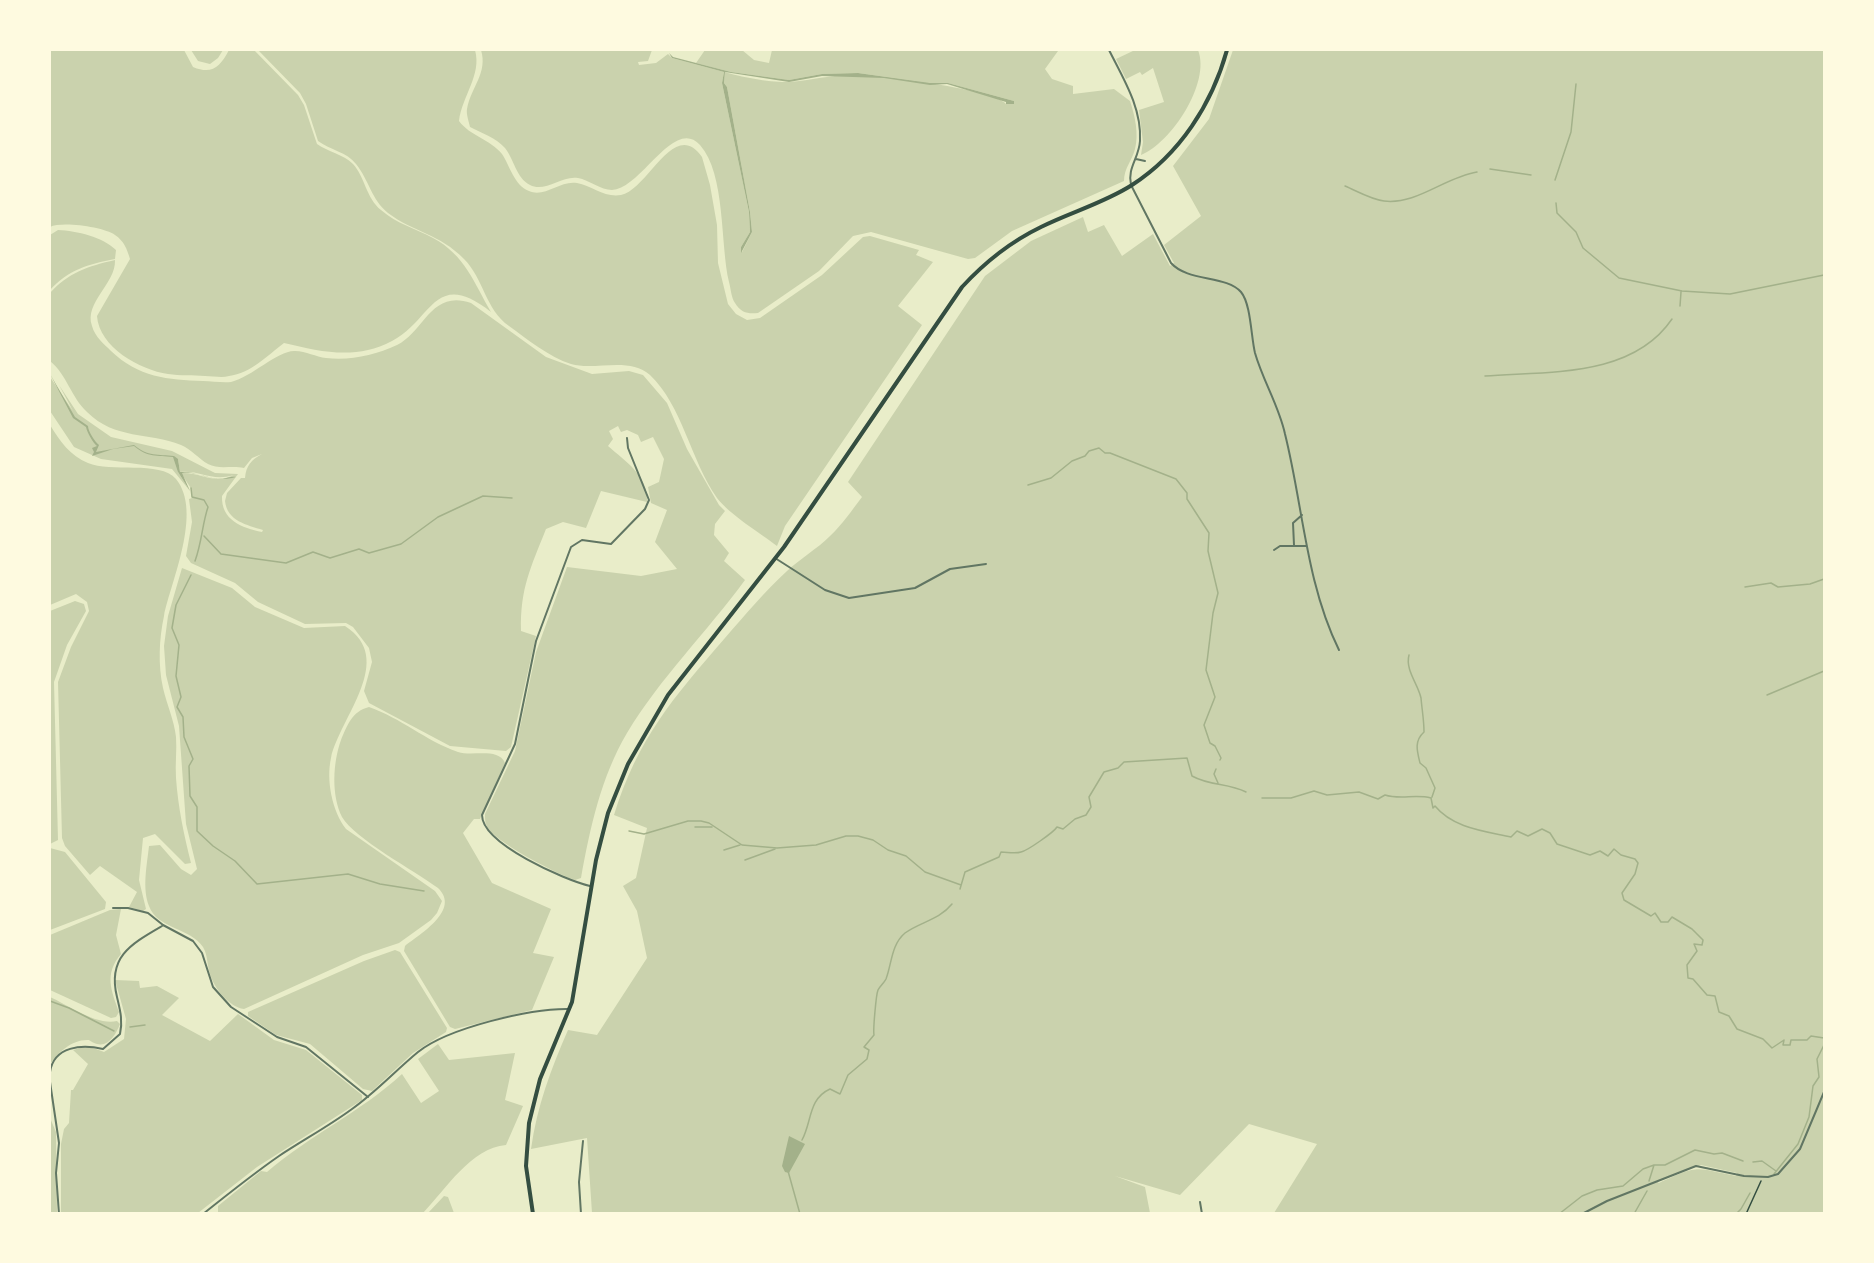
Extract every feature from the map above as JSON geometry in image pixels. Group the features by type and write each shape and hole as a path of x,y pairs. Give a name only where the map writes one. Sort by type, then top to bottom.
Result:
{"main road":[{"path":"533,1214 526,1166 529,1123 540,1079 570,1008 591,886 608,813 620,780 636,747 668,695 784,547 962,287 980,267 1020,238 1131,185 1169,155 1201,114 1227,50"}],"street":[{"path":"1109,50 1133,100 1140,134 1136,159 1129,175 1131,185 1176,269 1195,277 1232,286 1239,290 1245,298 1255,354 1285,431 1303,515 1306,546 1330,632 1339,650"},
{"path":"1136,159 1144,160"},
{"path":"591,886 552,874 487,831 482,815 515,744 536,641 571,547 577,541 582,540 611,544 648,505 649,494 628,448 627,438"},
{"path":"1294,545 1293,523 1303,515"},
{"path":"1274,550 1294,545 1306,546"},
{"path":"775,558 825,590 849,598 915,588 950,569 986,564"},
{"path":"113,908 128,908 148,913 163,925 199,946 213,987 231,1007 277,1037 306,1047 369,1097"},
{"path":"50,1072 63,1052 83,1045 103,1049 120,1034 122,1016 113,981 113,971 119,958 133,945 163,925"},
{"path":"203,1214 273,1161 369,1097 418,1053 444,1036 495,1021 557,1008 570,1008"},
{"path":"50,1082 59,1143 56,1173 59,1214"},
{"path":"1582,1214 1606,1200 1696,1166 1740,1175 1762,1177 1778,1174 1794,1158 1824,1092"},
{"path":"581,1214 579,1182 583,1141"},
{"path":"1200,1202 1202,1214"}],"path":[{"path":"1746,1214 1762,1177"}],"shaded area":[{"path":"50,50 184,50 193,67 210,70 219,65 229,50 254,50 298,95 304,105 317,144 353,164 372,200 387,215 433,238 453,253 468,270 491,312 472,300 457,295 445,296 435,302 405,332 379,347 365,351 339,353 284,343 252,368 226,377 168,374 145,368 134,362 113,347 105,338 99,327 97,316 130,259 125,246 110,232 73,225 50,227"},
{"path":"191,50 223,50 210,64 198,61"},
{"path":"258,50 475,50 474,77 459,121 502,154 516,180 524,188 535,193 565,184 577,183 609,195 621,195 641,181 671,150 681,145 692,147 702,157 710,185 717,225 718,263 728,304 736,314 747,320 760,318 822,275 863,237 870,236 919,250 916,255 933,262 898,306 922,325 785,526 777,546 737,517 717,498 670,402 650,375 632,366 571,364 546,352 509,326 489,303 471,267 464,259 446,244 388,213 382,208 352,160 318,141 300,93"},
{"path":"481,50 652,50 648,61 638,62 639,65 656,63 668,54 672,58 724,72 722,83 749,212 750,232 741,247 742,252 752,232 750,212 727,87 724,83 725,72 783,82 840,75 871,76 960,88 997,98 1006,104 1014,101 948,83 930,83 858,73 822,74 789,80 731,72 696,63 705,50 742,50 754,60 769,63 772,50 1055,50 1058,51 1045,69 1052,79 1073,86 1073,94 1114,89 1130,101 1137,137 1124,181 1012,231 975,258 968,259 871,232 853,236 819,271 758,313 748,313 737,306 732,296 726,267 718,191 714,173 700,145 690,139 679,140 668,146 623,187 612,190 578,178 566,179 542,187 530,185 521,178 508,152 501,144 470,127 467,109 481,73 483,58"},
{"path":"1135,50 1198,50 1201,63 1194,95 1186,110 1164,138 1141,155 1143,142 1139,110 1164,102 1153,68 1142,75 1140,72 1126,79 1116,59"},
{"path":"1233,50 1824,50 1824,1213 1274,1213 1317,1144 1249,1124 1180,1195 1115,1176 1145,1187 1150,1213 592,1213 587,1138 531,1149 545,1088 568,1030 597,1035 647,958 637,911 623,886 636,878 647,828 614,815 634,763 646,741 673,700 748,612 787,571 834,532 862,497 848,482 985,276 1031,241 1083,217 1088,232 1104,225 1122,256 1153,234 1170,266 1174,263 1164,245 1201,216 1173,166 1209,119","holes":["1701,1165 1737,1173 1736,1176 1697,1169 1659,1183 1656,1181"]},
{"path":"669,53 673,57 731,72 789,80 822,74 858,73 930,83 948,83 1014,101 1014,104 1006,104 1006,102 947,84 930,85 884,78 822,76 789,82 725,72 724,83 727,87 750,212 752,232 741,253 741,247 750,232 749,212 722,83 724,72 672,58"},
{"path":"58,230 81,233 111,245 116,250 115,259 79,269 64,277 50,290 50,235"},
{"path":"115,260 111,277 92,309 92,326 100,340 121,360 143,372 154,375 178,380 231,382 288,352 299,351 335,359 380,352 406,339 437,307 457,300 471,303 546,357 592,374 629,371 643,375 667,403 687,449 719,505 725,511 715,524 714,535 729,553 724,561 745,580 654,693 627,733 603,785 581,878 575,880 555,871 503,842 488,828 485,814 515,751 536,652 567,567 641,576 677,569 655,542 667,510 651,503 648,487 659,482 664,459 653,437 641,442 638,435 627,430 621,432 618,426 609,431 613,439 608,446 640,477 647,493 647,502 601,491 586,528 563,522 546,529 522,602 521,631 536,636 511,747 506,751 450,746 369,703 364,691 372,662 369,648 353,627 346,623 305,624 258,602 235,583 191,563 186,556 192,522 189,499 192,498 192,490 181,473 219,479 234,475 212,477 194,473 180,472 178,459 178,472 190,491 172,469 101,459 74,447 50,411 50,377 73,411 59,385 78,414 111,437 172,451 215,473 238,474 222,496 225,511 234,522 240,525 262,532 263,530 234,518 225,501 227,493 241,478 245,478 250,464 262,454 252,458 244,468 217,467 208,464 181,445 109,427 87,412 61,373 50,361 50,293 64,280 79,271"},
{"path":"50,374 75,417 88,426 99,445 96,452 134,445 149,453 174,456 178,459 180,472 196,474 182,473 190,491 178,472 173,457 148,454 139,450 134,446 113,449 92,456 94,452 92,448 97,446 86,427 73,418"},
{"path":"50,425 66,447 82,460 97,466 147,468 169,473 176,479 184,493 186,528 164,616 160,661 161,679 175,731 178,800 191,863 185,864 155,834 143,838 139,880 146,909 143,911 129,907 137,892 100,866 90,875 65,846 62,838 58,682 71,647 89,611 87,602 76,594 50,605"},
{"path":"182,568 232,588 255,607 304,628 345,626 360,639 366,655 366,671 361,689 331,758 329,776 331,795 346,829 435,891 442,901 431,920 399,943 363,955 244,1009 233,1005 219,991 210,974 205,950 198,941 166,924 153,914 146,892 149,846 160,845 181,869 191,875 197,869 186,824 179,726 166,675 164,646 168,616"},
{"path":"75,601 84,604 86,611 67,645 54,682 58,840 50,844 50,611"},
{"path":"369,707 458,752 497,755 505,763 480,819 474,819 463,833 492,883 551,909 533,953 554,957 532,1010 455,1029 450,1027 404,951 405,946 436,921 442,913 445,905 444,896 438,888 359,835 342,817 338,808 334,778 338,749 351,720 358,712"},
{"path":"50,848 65,852 106,902 105,909 50,930"},
{"path":"121,909 116,935 121,954 112,968 111,975 119,1012 116,1017 111,1018 50,990 50,935 110,910"},
{"path":"395,950 400,952 447,1028 446,1032 413,1053 372,1091 363,1089 310,1044 276,1035 248,1016 248,1012 364,961"},
{"path":"115,980 139,981 140,988 157,986 179,998 162,1015 210,1041 238,1014 274,1040 306,1050 362,1095 362,1100 257,1167 198,1213 61,1214 61,1144 64,1129 69,1123 71,1090 88,1064 73,1050 88,1046 104,1052 124,1039 126,1019"},
{"path":"50,997 92,1018 109,1022 117,1021 120,1024 114,1036 105,1044 96,1044 89,1040 77,1042 62,1051 50,1064"},
{"path":"438,1044 449,1060 515,1053 505,1100 523,1106 506,1145 493,1148 470,1162 423,1213 218,1213 218,1206 261,1171 267,1172 300,1146 370,1100 402,1074 421,1103 439,1091 418,1059"},
{"path":"50,1118 56,1132 57,1213 50,1213"},
{"path":"789,1136 805,1144 789,1173 785,1172 782,1166"},
{"path":"444,1196 448,1197 454,1213 428,1213"}],"waterway":[{"path":"1555,180 1571,132 1576,84"},
{"path":"1490,169 1531,175"},
{"path":"1345,186 1374,199 1396,201 1408,199 1454,179 1477,172"},
{"path":"1556,203 1557,213 1576,232 1583,248 1619,278 1682,291 1730,294 1824,275"},
{"path":"1680,306 1681,292"},
{"path":"1485,376 1561,371 1612,362 1635,352 1655,338 1672,319"},
{"path":"1028,485 1051,478 1072,461 1099,448 1105,453 1176,479 1187,493 1187,499 1209,533 1208,551 1218,593 1213,613 1206,670 1215,697 1204,725 1210,743 1215,746 1220,760"},
{"path":"191,488 192,497 204,500 208,507 195,561"},
{"path":"204,536 221,554 286,563 313,552 330,558 359,549 369,553 401,544 438,517 483,496 512,498"},
{"path":"191,575 176,605 172,628 179,645 176,676 181,697 177,707 183,717 184,737 193,759 189,766 190,796 197,807 197,831 213,846 235,861 257,884 348,874 380,884 424,891"},
{"path":"1745,587 1771,583 1778,587 1810,584 1824,579"},
{"path":"1409,655 1410,672 1421,698 1423,719 1424,732 1417,746 1418,754 1420,763 1426,768 1435,788 1432,797"},
{"path":"1767,695 1824,671"},
{"path":"960,889 965,872 999,857 1001,852 1024,851 1057,827 1063,829 1075,819 1086,815 1091,807 1089,797 1104,772 1118,768 1124,762 1187,758 1192,776 1246,792"},
{"path":"1216,769 1214,774 1218,783"},
{"path":"1262,798 1291,798 1314,791 1327,795 1359,792 1378,799 1385,795 1425,797 1431,798 1433,808 1435,806 1451,819 1480,830 1511,837 1517,831 1528,836 1542,829 1550,833 1557,844 1590,855 1600,851 1608,856 1614,849 1621,855 1635,859 1638,863 1635,874 1622,893 1624,900 1651,916 1655,913 1661,922 1668,922 1672,917 1692,929 1703,940 1702,945 1694,944 1697,951 1687,965 1688,978 1693,979 1707,995 1715,996 1719,1012 1729,1016 1737,1029 1763,1039 1772,1048 1784,1040 1783,1045 1790,1045 1791,1040 1807,1040 1811,1036 1824,1038"},
{"path":"629,831 644,834 688,821 701,821 709,823 742,845 777,848 816,845 846,836 858,836 873,840 888,850 906,856 925,872 961,885"},
{"path":"695,827 712,827"},
{"path":"724,850 740,845"},
{"path":"745,860 775,849"},
{"path":"802,1140 818,1099 830,1089 840,1094 848,1075 867,1059 869,1050 864,1047 874,1035 878,990 886,979 892,954 900,938 911,929 941,914 952,904"},
{"path":"50,1001 114,1031"},
{"path":"130,1027 145,1025"},
{"path":"1774,1174 1798,1144 1809,1117 1813,1086 1819,1077 1817,1059 1824,1045"},
{"path":"1559,1214 1582,1196 1597,1190 1623,1186 1643,1169 1654,1165 1665,1165 1695,1150 1714,1154 1722,1153 1743,1161"},
{"path":"1753,1162 1762,1161 1776,1171"},
{"path":"1649,1181 1654,1165"},
{"path":"788,1171 800,1214"},
{"path":"1634,1214 1647,1191"},
{"path":"1736,1214 1750,1193"}]}
